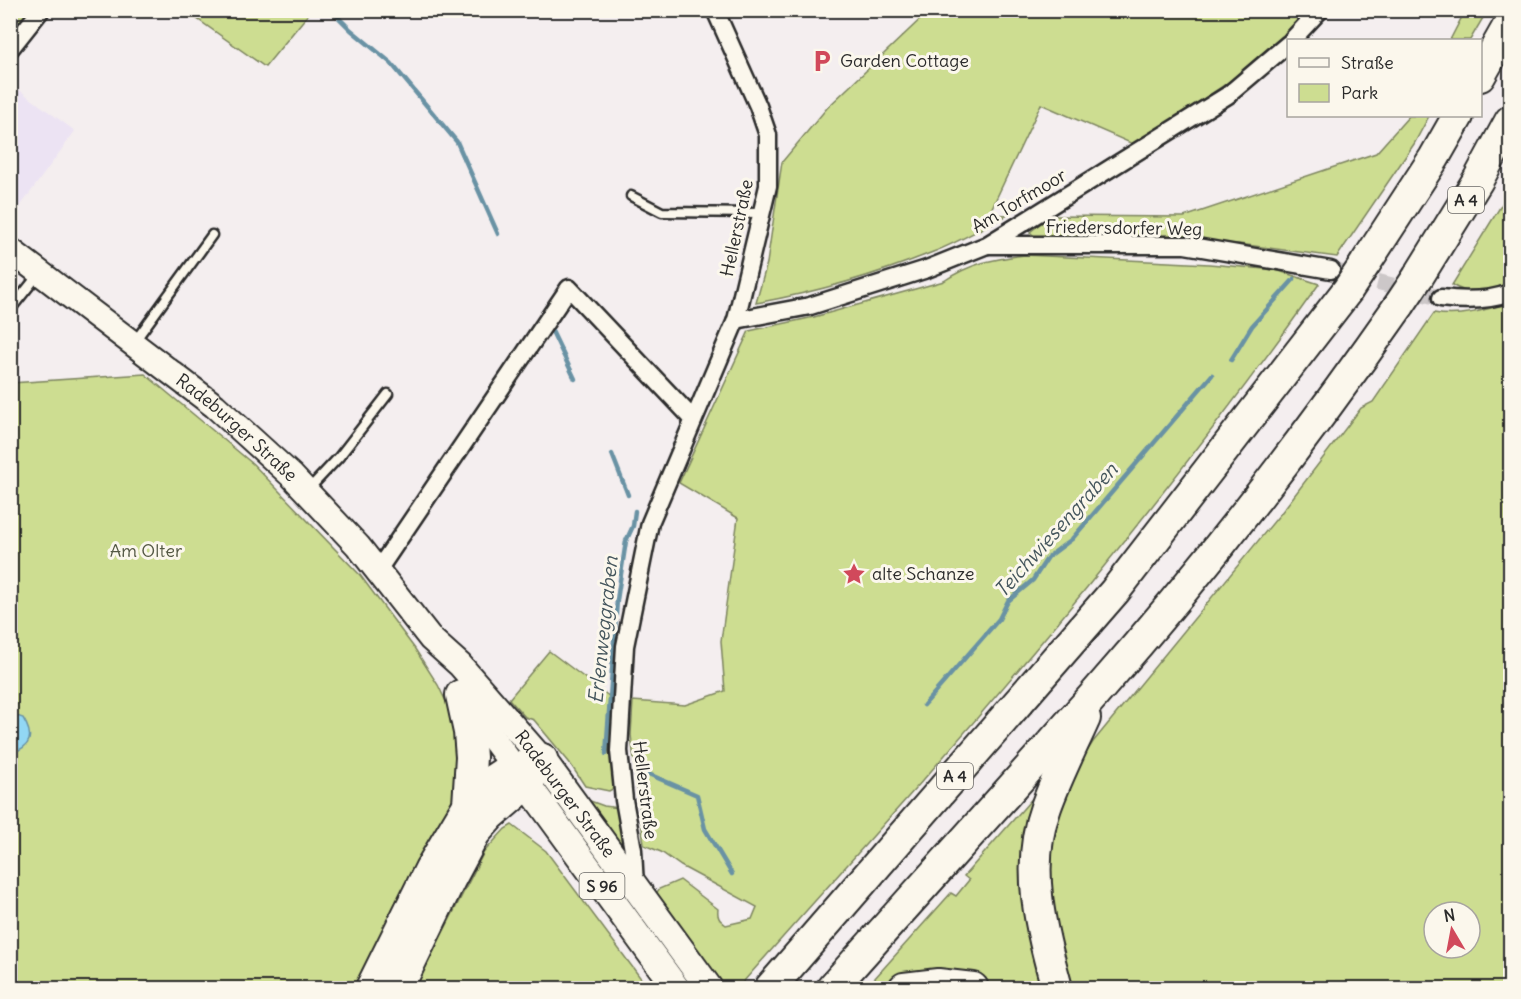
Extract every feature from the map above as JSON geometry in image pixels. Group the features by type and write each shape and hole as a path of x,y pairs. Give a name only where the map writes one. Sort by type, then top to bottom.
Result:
{"highway":[{"path":"1482,72 1510,23"},
{"name":"A 4","path":"770,988 1115,591 1339,280 1365,264 1434,158 1457,117"},
{"name":"A 4","path":"832,988 1096,693 1244,514 1323,411 1400,304 1478,180 1510,121"},
{"path":"1057,988 1037,908 1035,858 1045,808 1096,693"},
{"path":"461,695 469,732 471,757 468,805"},
{"path":"371,988 430,870 468,805 491,781 528,770"},
{"path":"398,988 450,880 476,833 528,770"},
{"path":"904,988 938,984 973,988"}],"main road":[{"name":"Radeburger Straße","path":"10,250 215,406 325,509 378,570 431,639 460,665 528,770 676,988"},
{"name":"Radeburger Straße","path":"431,639 461,695 635,890 709,988"}],"street":[{"path":"10,49 41,10"},
{"name":"Hellerstraße","path":"635,890 633,850 624,800 618,733 625,646 650,524 736,320 768,186 768,135 758,106 715,10"},
{"path":"1293,39 1320,10"},
{"name":"Am Torfmoor","path":"736,320 810,306 927,269 987,245 1228,95 1287,45"},
{"name":"Friedersdorfer Weg","path":"987,245 1185,245 1339,280"},
{"path":"378,570 569,288 693,419"},
{"path":"1441,298 1479,299 1510,293"}],"lane":[{"path":"631,196 662,212 762,213"},
{"path":"133,344 212,235"},
{"path":"10,310 40,272"},
{"path":"307,491 339,457 387,394"}],"shaded area":[{"path":"11,84 75,131 11,219"}],"green space":[{"path":"11,11 34,11 11,40"},
{"path":"186,11 311,11 265,67"},
{"path":"929,11 1311,11 1230,81 1135,145 1041,104 989,214 1008,215 943,248 890,268 824,288 756,303 767,263 782,162 827,108"},
{"path":"1465,11 1487,11 1471,39 1451,39"},
{"path":"1408,117 1428,117 1414,144 1337,257 1239,244 1034,236 1030,232 1050,216 1184,217 1376,153"},
{"path":"1510,191 1510,282 1481,292 1467,291 1452,285"},
{"path":"1025,255 1209,264 1276,270 1319,284 1226,412 1028,659 738,988 723,988 655,896 659,889 680,880 718,909 719,918 726,925 752,919 757,907 681,866 661,852 644,845 631,735 633,701 685,705 725,691 721,641 738,518 679,483 749,331 814,317 944,281 983,263"},
{"path":"1510,302 1510,988 1067,988 1050,924 1046,847 1068,781 1093,742 1281,513 1361,408 1373,402 1434,313 1453,315"},
{"name":"Am Olter","path":"145,374 253,464 360,575 415,649 438,685 450,710 457,752 458,792 361,988 11,988 11,383"},
{"path":"549,651 614,700 612,733 616,787 609,791 585,786 569,762 534,720 525,717 509,699"},
{"path":"1037,793 1045,988 993,988 982,983 896,983 884,988 866,988 951,893 956,896 969,880 964,876"},
{"path":"582,798 604,806 619,808 626,851 624,853"},
{"path":"512,825 546,851 648,988 415,988 484,852 505,829"}],"water":[{"path":"11,714 23,718 30,735 23,748 11,753"}],"waterway":[{"name":"Erlenweggraben","path":"331,10 391,63 457,142 498,234"},
{"name":"Teichwiesengraben","path":"1231,360 1252,326 1294,279"},
{"name":"Erlenweggraben","path":"551,329 575,379"},
{"name":"Teichwiesengraben","path":"924,705 999,619 1008,601 1033,580 1048,557 1072,539 1212,375"},
{"name":"Erlenweggraben","path":"612,454 628,495"},
{"name":"Erlenweggraben","path":"606,754 617,600 626,541 633,526 635,511"},
{"name":"Erlenweggraben","path":"637,769 697,795 705,829 732,874"}],"tunnel":[{"path":"1331,270 1441,298"}],"place":[{"name":"Garden Cottage","path":"822,61"},
{"name":"alte Schanze","path":"854,574"}]}
